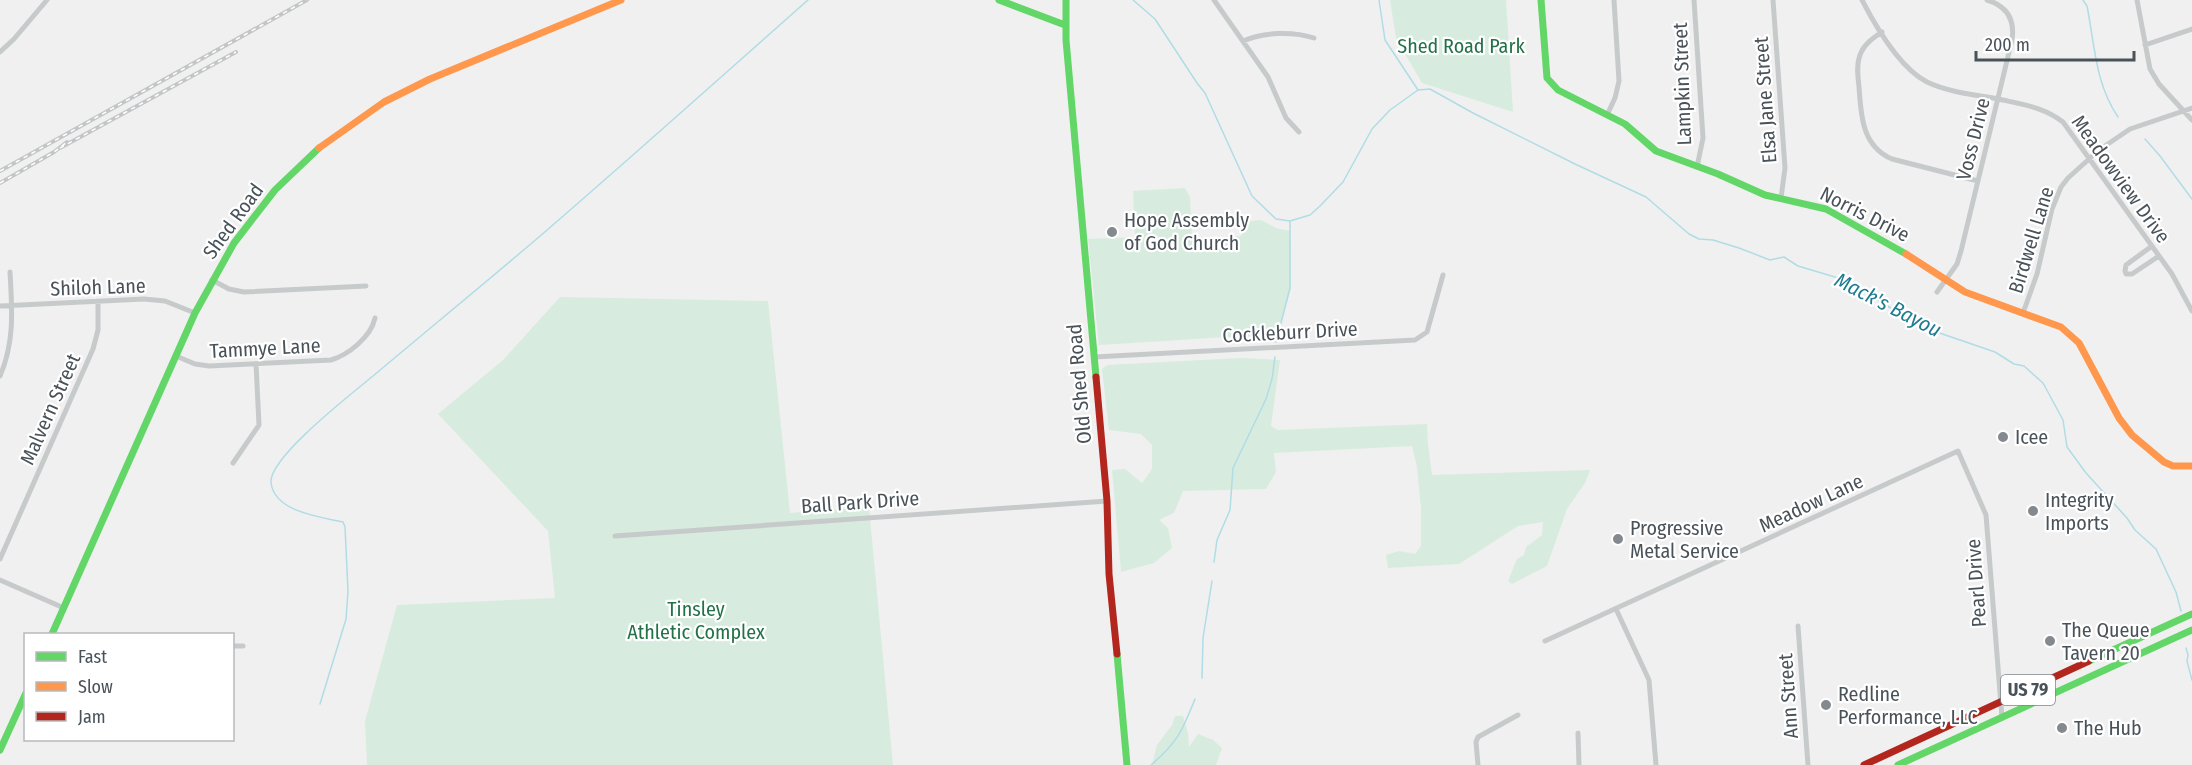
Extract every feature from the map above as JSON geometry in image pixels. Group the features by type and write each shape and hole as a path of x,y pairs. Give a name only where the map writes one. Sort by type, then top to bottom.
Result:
{"street":[{"path":"0,52 47,0"},
{"name":"Shed Road","path":"52,633 195,313 234,243 275,190 303,162 340,131 384,102 430,79 621,0"},
{"path":"999,0 1065,25"},
{"name":"Old Shed Road","path":"1066,0 1065,25 1107,501 1109,574 1127,765"},
{"path":"1214,0 1268,77 1286,118 1299,132"},
{"name":"Norris Drive","path":"1541,0 1545,67 1549,82 1558,90 1624,124 1656,152 1719,174 1751,190 1826,209 1925,264 1965,292 2061,327 2079,343 2119,418 2143,446 2173,466 2192,466"},
{"path":"1607,115 1620,81 1614,0"},
{"name":"Lampkin Street","path":"1694,0 1703,138 1697,167"},
{"name":"Elsa Jane Street","path":"1773,0 1785,168 1781,198"},
{"name":"Meadowview Drive","path":"1862,0 1903,63 1927,81 1938,86 2040,108 2063,122 2159,256 2187,299 2192,311"},
{"name":"Voss Drive","path":"1937,292 1957,264 1961,251 2012,40 2013,27 2005,10 1987,0"},
{"path":"2137,0 2150,69 2155,78 2192,120"},
{"path":"2145,45 2192,29"},
{"path":"1882,32 1864,46 1858,59 1861,118 1869,139 1881,153 1892,159 1978,181"},
{"path":"1243,40 1257,36 1291,34 1314,38"},
{"name":"Birdwell Lane","path":"2023,313 2037,274 2056,197 2068,177 2130,129 2192,108"},
{"path":"2152,246 2126,265 2127,274 2132,274 2159,256"},
{"path":"0,376 10,345 13,326 10,272"},
{"name":"Cockleburr Drive","path":"1094,357 1415,340 1427,332 1434,314 1443,275"},
{"path":"212,280 239,292 366,286"},
{"name":"Shiloh Lane","path":"0,306 158,300 195,313"},
{"name":"Malvern Street","path":"0,559 93,350 98,330 98,301"},
{"name":"Tammye Lane","path":"176,356 201,366 335,359 346,353 368,333 375,318"},
{"path":"233,463 259,425 256,364"},
{"name":"Meadow Lane","path":"1545,641 1958,451"},
{"name":"Pearl Drive","path":"1958,451 1986,515 2002,718"},
{"name":"Ball Park Drive","path":"615,536 1107,501"},
{"path":"0,580 64,608"},
{"path":"1616,609 1649,680 1656,765"},
{"name":"US 79","path":"1864,765 2192,614"},
{"name":"Ann Street","path":"1798,626 1808,765"},
{"name":"US 79","path":"1898,765 2192,630"},
{"path":"234,646 243,646"},
{"path":"2041,684 2047,697"},
{"path":"0,750 24,697"},
{"path":"1478,765 1476,742 1478,737 1518,715"},
{"path":"1578,733 1579,765"},
{"path":"1909,745 1915,757"}],"green space":[{"name":"Shed Road Park","path":"1390,0 1506,0 1513,112 1422,83 1396,38"},
{"path":"1185,188 1190,197 1192,236 1197,238 1241,236 1250,221 1261,220 1276,228 1290,231 1291,288 1278,334 1099,345 1088,239 1135,237 1133,191"},
{"name":"Tinsley Athletic Complex","path":"560,297 768,301 790,513 869,507 893,765 367,765 365,721 397,605 555,598 548,531 438,414 503,360"},
{"path":"1241,358 1280,360 1271,426 1278,430 1427,424 1432,475 1590,470 1585,483 1567,509 1547,566 1512,584 1508,581 1517,559 1524,555 1526,547 1542,535 1543,522 1518,526 1459,564 1388,568 1386,555 1399,551 1415,554 1421,546 1421,508 1417,467 1412,446 1274,453 1276,472 1266,489 1183,491 1174,513 1159,520 1168,528 1172,548 1154,563 1121,572 1112,470 1125,469 1142,483 1152,469 1152,445 1141,434 1109,430 1102,369 1107,365"},
{"path":"1175,716 1183,716 1189,747 1198,734 1213,740 1222,748 1216,765 1152,765 1157,745 1172,725"}],"waterway":[{"path":"320,704 346,619 348,591 345,527 343,522 300,512 281,501 274,493 271,483 274,471 298,441 335,407 546,231 808,0"},
{"path":"1133,0 1155,19 1205,93 1252,196 1276,219 1290,221 1310,215 1320,206 1343,182 1372,129 1390,110 1418,90"},
{"name":"Mack's Bayou","path":"1379,0 1385,40 1418,90 1430,89 1473,113 1646,197 1689,234 1699,239 1713,240 1770,260 1784,257 1798,266 1845,280 1922,327 1995,352 2014,364 2024,366 2043,383 2063,420 2067,447 2135,530 2156,549 2176,592 2181,611"},
{"name":"Mack's Bayou","path":"2083,0 2087,6 2100,77 2110,104 2118,117"},
{"name":"Mack's Bayou","path":"2145,139 2192,199"},
{"path":"1276,342 1290,288 1290,222"},
{"path":"1214,562 1217,540 1230,510 1233,468 1266,399 1275,357"},
{"path":"1202,678 1203,638 1212,581"},
{"name":"Mack's Bayou","path":"2186,648 2192,680"},
{"path":"1151,765 1178,735 1195,699"}],"railway":[{"path":"0,171 307,0"},
{"path":"60,148 236,52"},
{"path":"0,183 67,142"}],"traffic: fast":[{"path":"999,0 1065,25"},
{"path":"1066,0 1066,40 1096,377"},
{"path":"1541,0 1547,78 1558,90 1625,124 1656,151 1718,174 1765,195 1826,209 1906,254"},
{"path":"52,633 195,313 234,243 275,190 319,148"},
{"path":"2089,661 2192,614"},
{"path":"1898,765 2192,630"},
{"path":"1117,654 1127,765"},
{"path":"0,750 24,697"}],"traffic: slow":[{"path":"319,148 384,102 430,79 621,0"},
{"path":"1906,254 1965,292 2061,327 2079,343 2119,418 2132,435 2164,462 2173,466 2192,466"}],"traffic: jam":[{"path":"1096,377 1107,501 1109,574 1117,654"},
{"path":"1864,765 2089,661"}],"place":[{"name":"Hope Assembly of God Church","path":"1112,232"},
{"name":"Icee","path":"2003,437"},
{"name":"Integrity Imports","path":"2033,511"},
{"name":"Progressive Metal Service","path":"1618,539"},
{"name":"The Queue Tavern 20","path":"2050,641"},
{"name":"Redline Performance, LLC","path":"1826,705"},
{"name":"The Hub","path":"2062,728"}]}
